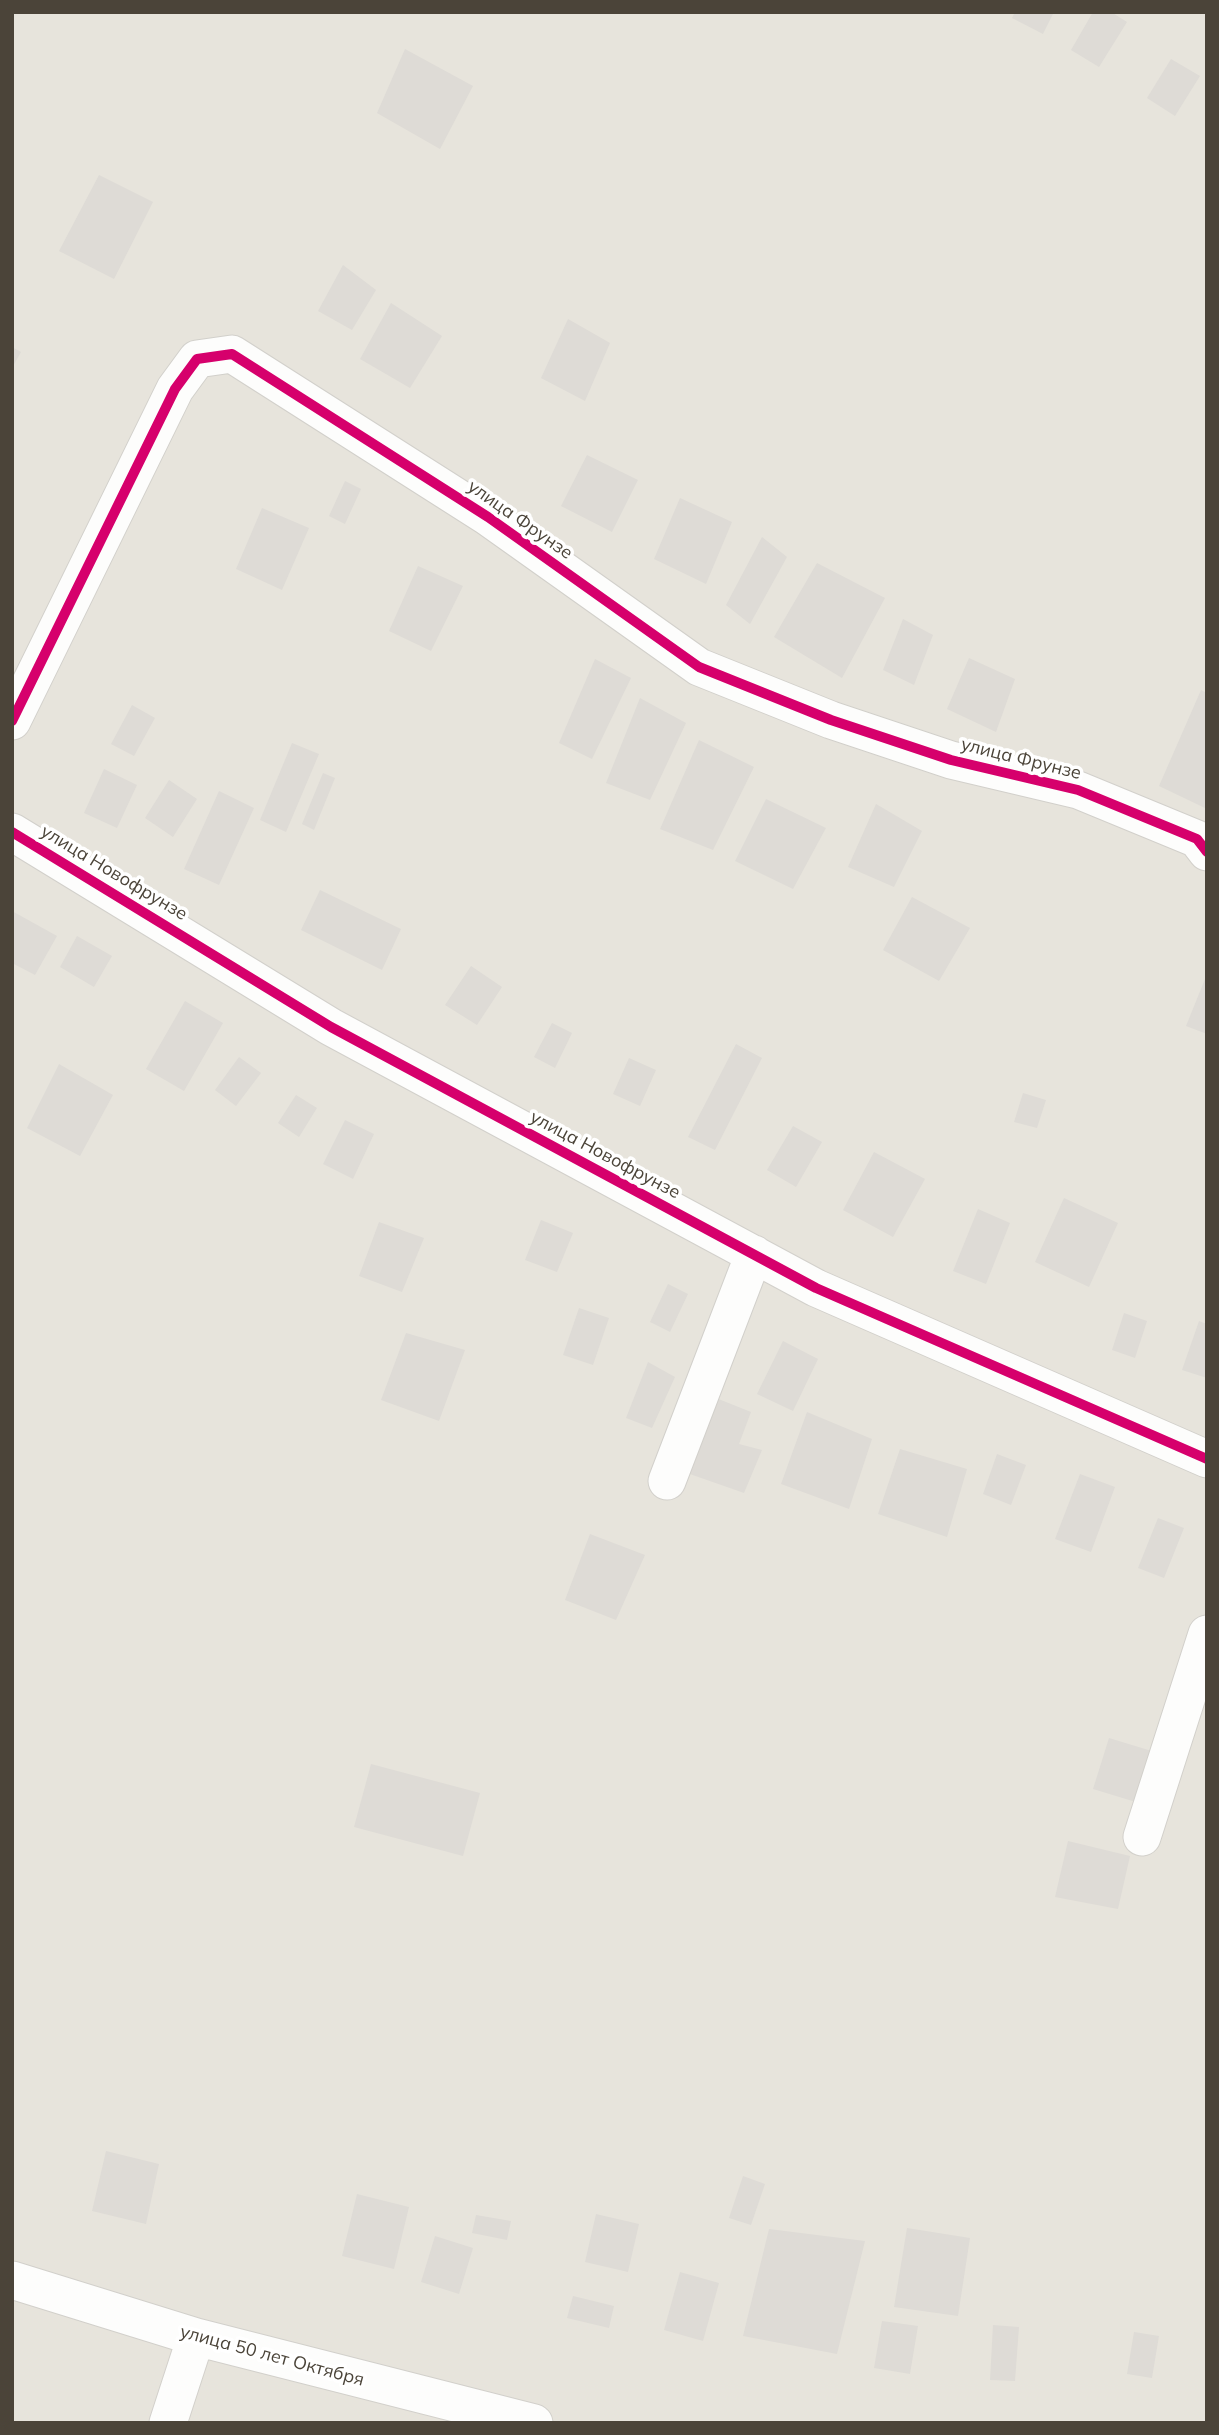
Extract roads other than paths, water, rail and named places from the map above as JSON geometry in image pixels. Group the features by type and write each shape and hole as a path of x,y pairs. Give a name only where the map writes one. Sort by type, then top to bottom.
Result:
{"street":[{"name":"улица Фрунзе","path":"12,722 175,389 197,359 232,354 488,517 699,667 831,720 951,760 1078,790 1197,839 1207,852"},
{"name":"улица Новофрунзе","path":"12,832 331,1027 816,1288 1207,1459"},
{"path":"667,1481 754,1254"},
{"path":"1142,1837 1207,1634"},
{"name":"улица 50 лет Октября","path":"12,2280 196,2337 534,2423"},
{"path":"168,2423 196,2337"}]}
